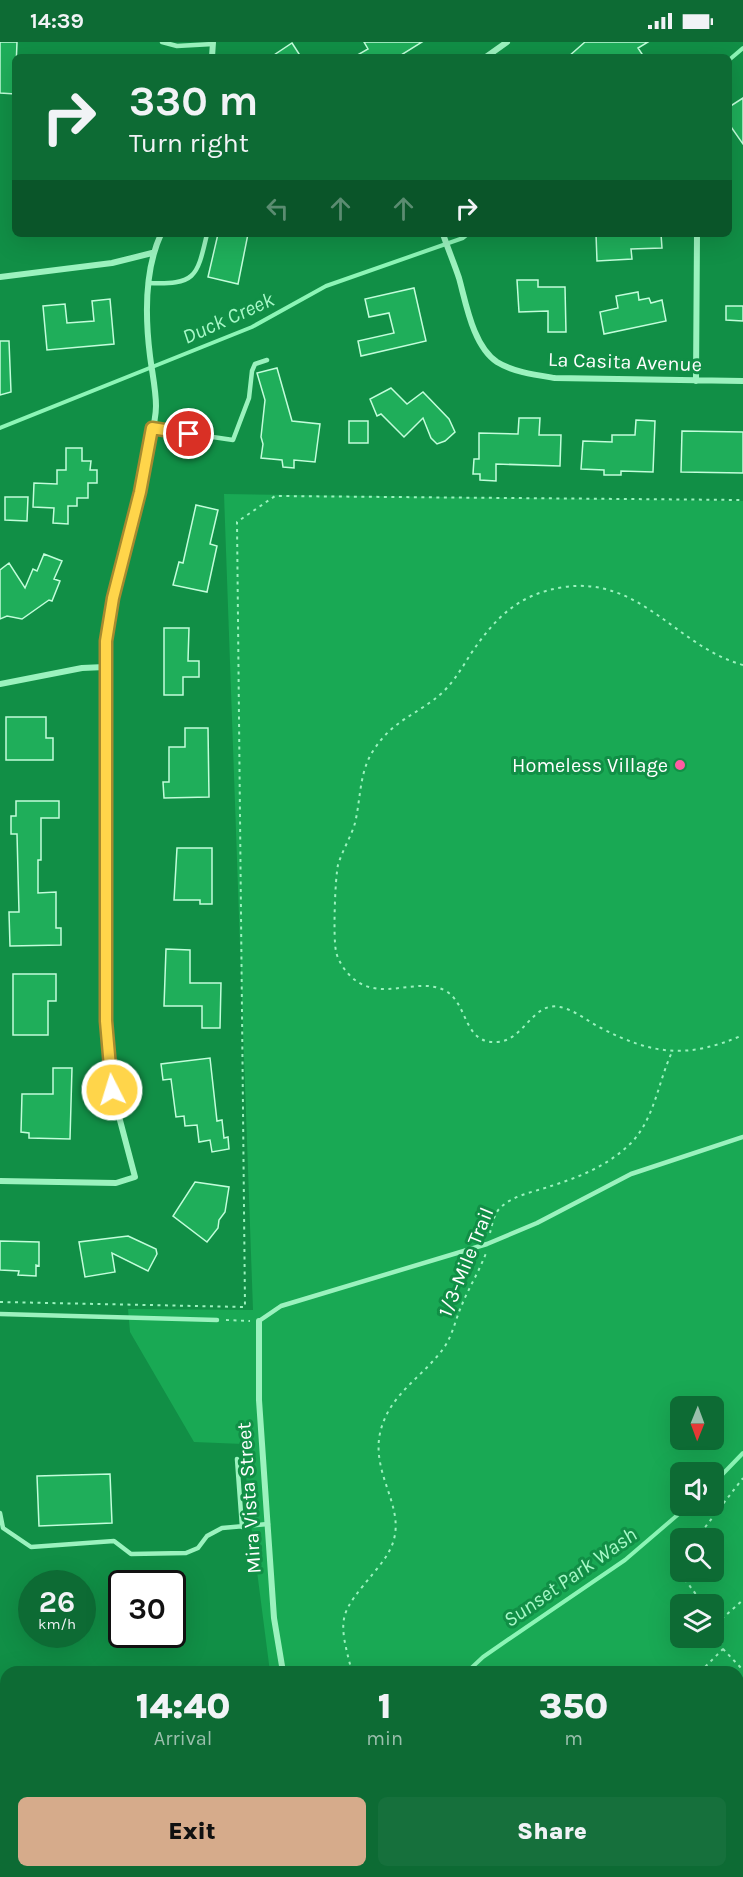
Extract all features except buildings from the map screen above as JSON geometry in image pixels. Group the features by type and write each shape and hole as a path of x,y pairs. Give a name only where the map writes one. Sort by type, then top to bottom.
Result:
{"street":[{"path":"490,54 507,42"},
{"path":"0,1181 116,1183 135,1177 112,1090 107,1026 105,666 106,641 113,598 140,492 156,406 148,343 148,283 153,253 160,237"},
{"name":"La Casita Avenue","path":"444,237 468,313 480,342 496,361 530,375 555,378 743,381"},
{"path":"696,237 696,381"},
{"path":"0,277 112,263 153,253"},
{"path":"0,684 82,668 105,666"},
{"name":"Mira Vista Street","path":"259,1321 259,1400 274,1618 282,1666"}],"lane":[{"path":"162,42 177,46 213,43"},
{"path":"148,283 183,282 192,276 199,266 206,237"},
{"path":"152,428 233,440 249,398 252,371 255,364 267,360"},
{"path":"259,1321 281,1306 487,1244 537,1223 631,1174 743,1137"},
{"path":"0,1314 217,1320"},
{"path":"237,1459 242,1527"},
{"path":"0,1513 3,1528 31,1546 114,1541 131,1554 186,1552 198,1548 207,1536 222,1528 268,1524"}],"path":[{"path":"0,1302 245,1307 237,522 274,496 743,500"},
{"path":"743,665 725,661 654,611 630,597 611,590 590,586 565,587 531,595 508,609 493,624 453,682 441,694 397,723 372,752 361,781 354,826 338,866 336,950 345,969 354,979 365,985 387,990 432,987 448,992 454,998 475,1035 490,1042 510,1040 541,1010 550,1006 571,1011 627,1041 647,1048 672,1052 722,1044 743,1035"},
{"name":"1/3-Mile Trail","path":"351,1666 343,1633 343,1617 353,1596 387,1557 395,1538 395,1515 380,1466 380,1438 390,1407 445,1347 485,1254 492,1222 499,1209 524,1195 581,1175 606,1163 633,1140 655,1103 672,1052"},
{"path":"217,1320 259,1321"},
{"path":"704,1528 743,1478"},
{"path":"724,1616 743,1600"},
{"path":"706,1666 723,1649 739,1666"}],"green space":[{"path":"224,494 743,501 743,1666 269,1666 243,1444 194,1442 130,1332 128,1309 253,1310"}],"waterway":[{"name":"Duck Creek","path":"732,57 743,48"},
{"name":"Duck Creek","path":"0,428 252,327 326,286 464,237"},
{"name":"Sunset Park Wash","path":"724,1473 743,1453"},
{"name":"Sunset Park Wash","path":"473,1666 483,1657 625,1560 676,1516"}],"place":[{"name":"Homeless Village","path":"680,765"}],"route":[{"path":"112,1090 106,1021 106,641 113,598 140,492 152,428 189,434"}]}
